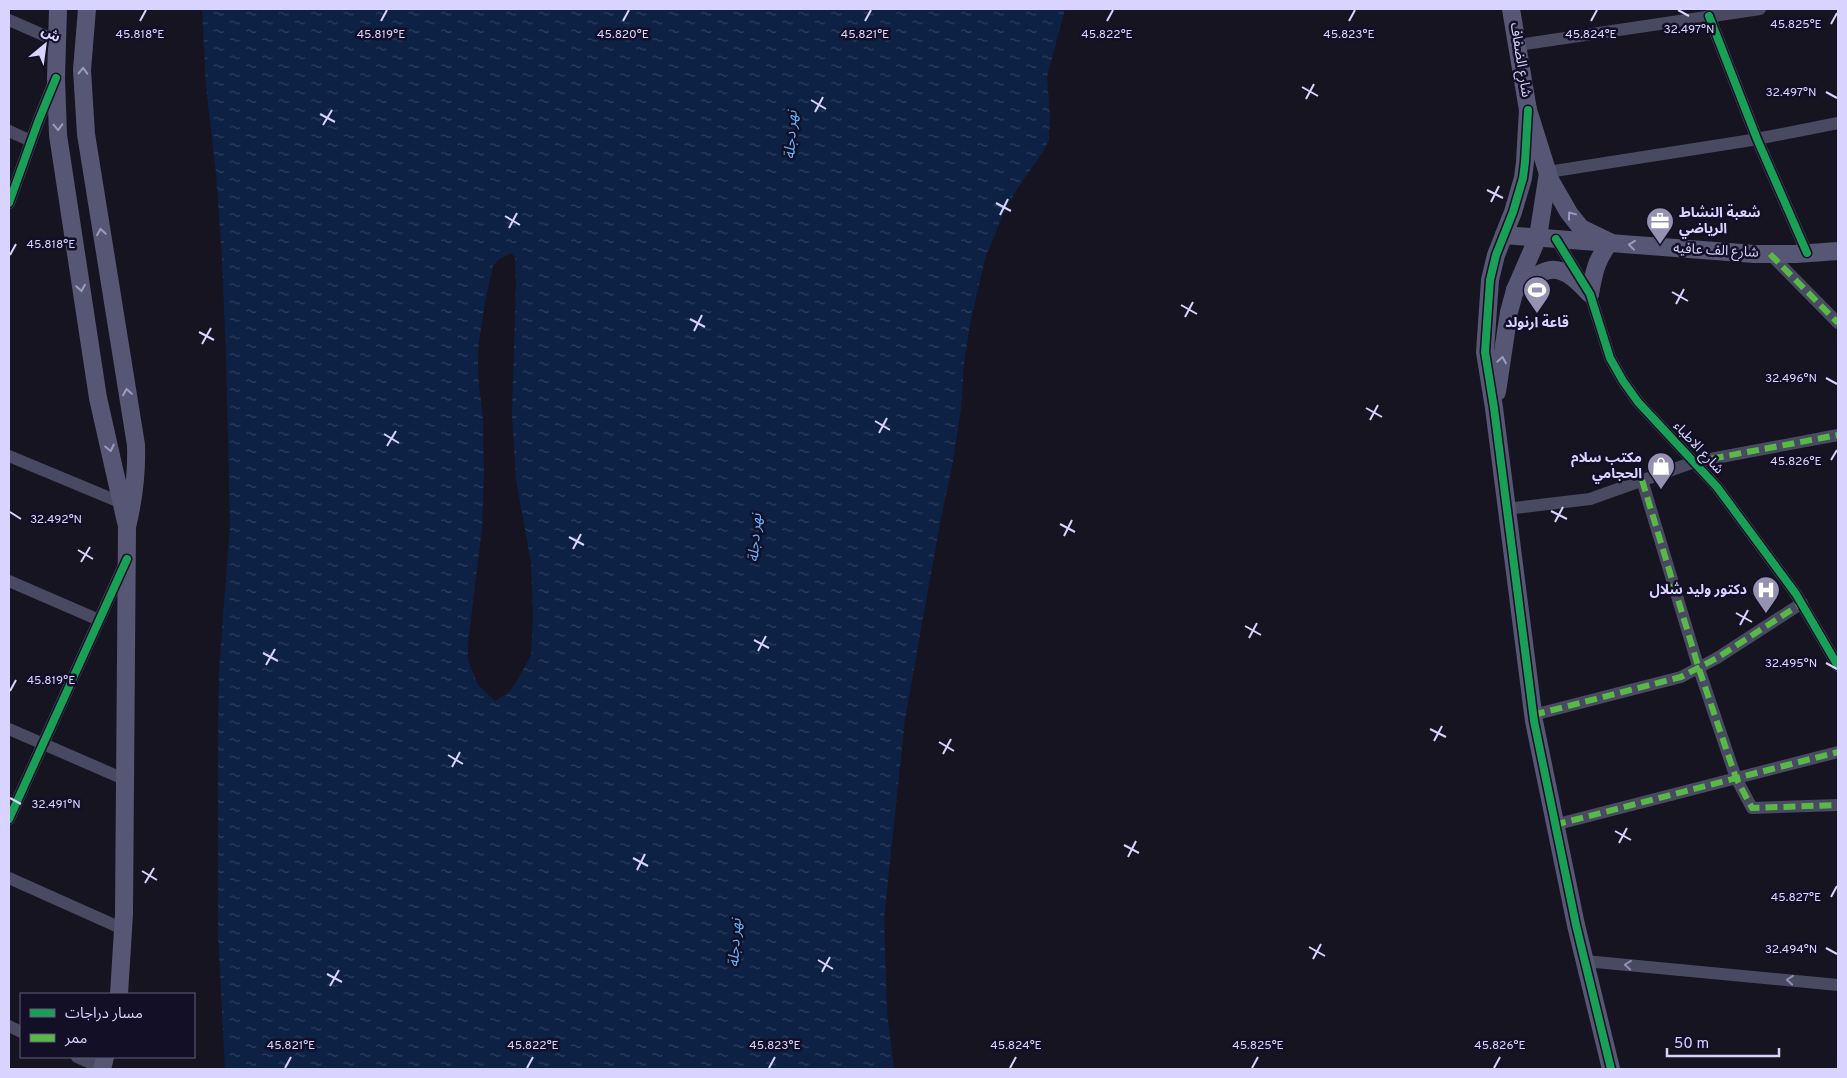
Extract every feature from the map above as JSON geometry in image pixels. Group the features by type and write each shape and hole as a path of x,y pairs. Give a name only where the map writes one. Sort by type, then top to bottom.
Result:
{"street":[{"path":"58,9 56,78 58,135 98,398 128,527"},
{"path":"87,9 82,70 86,134 136,446 137,475 128,527 126,780 123,929 119,993"},
{"name":"شارع الضفاف","path":"1512,9 1528,110"},
{"path":"1518,45 1760,9"},
{"path":"1709,16 1756,139 1807,253"},
{"path":"9,20 57,40"},
{"path":"9,203 56,78"},
{"path":"1528,110 1550,180 1569,213 1582,228 1610,242 1600,256 1594,270 1590,294"},
{"path":"1528,110 1526,162 1523,178 1494,265 1488,298 1485,352 1494,408 1533,715 1554,825 1611,1069"},
{"path":"1548,172 1756,139 1838,123"},
{"path":"9,131 31,141"},
{"path":"1494,408 1509,312 1515,290 1538,237 1548,172"},
{"name":"شارع الف عافيه","path":"1504,235 1610,242 1632,246 1770,254 1838,251"},
{"name":"شارع الاطباء","path":"1556,239 1590,294 1610,358 1623,381 1638,402 1717,487 1802,604 1838,666"},
{"path":"1770,254 1838,323"},
{"path":"1515,290 1546,270 1564,272 1574,278 1590,294"},
{"path":"1506,509 1590,499 1694,462 1838,435"},
{"path":"9,456 122,503"},
{"path":"1642,480 1698,669 1736,778 1752,808 1838,805"},
{"path":"9,819 127,559"},
{"path":"9,581 99,620"},
{"path":"1533,715 1681,677 1698,669 1802,604"},
{"path":"9,728 126,780"},
{"path":"1554,825 1838,752"},
{"path":"9,878 123,929"},
{"path":"1585,961 1838,985"},
{"path":"80,1058 103,1065"}],"water":[{"name":"نهر دجلة","path":"202,9 1065,9 1047,77 1050,116 1049,140 1003,214 985,259 970,324 964,363 961,409 953,461 905,719 884,918 887,1012 894,1069 225,1069 218,935 218,738 219,671 230,525 222,258 216,173 206,86","holes":["512,253 515,258 512,415 516,480 531,562 533,615 531,655 508,693 495,701 478,685 468,661 468,642 482,528 484,477 483,419 478,376 478,349 493,266 499,259"]}],"marked path":[{"path":"1770,254 1838,323"},
{"path":"1694,462 1838,435"},
{"path":"1642,480 1699,669 1736,778 1752,808 1838,805"},
{"path":"1533,715 1681,677 1717,658 1802,603"},
{"path":"1554,825 1838,752"}],"cycle path":[{"path":"1709,16 1757,139 1807,253"},
{"path":"9,203 56,78"},
{"path":"1528,110 1523,178 1513,212 1496,255 1490,280 1485,352 1494,408 1534,721 1576,925 1611,1069"},
{"path":"1556,239 1590,294 1610,358 1623,381 1638,402 1717,487 1796,594 1838,666"},
{"path":"9,819 127,559"}],"place":[{"name":"شعبة النشاط الرياضي","path":"1660,245"},
{"name":"قاعة ارنولد","path":"1537,314"},
{"name":"مكتب سلام الحجامي","path":"1661,490"},
{"name":"دكتور وليد شلال","path":"1766,614"}]}
